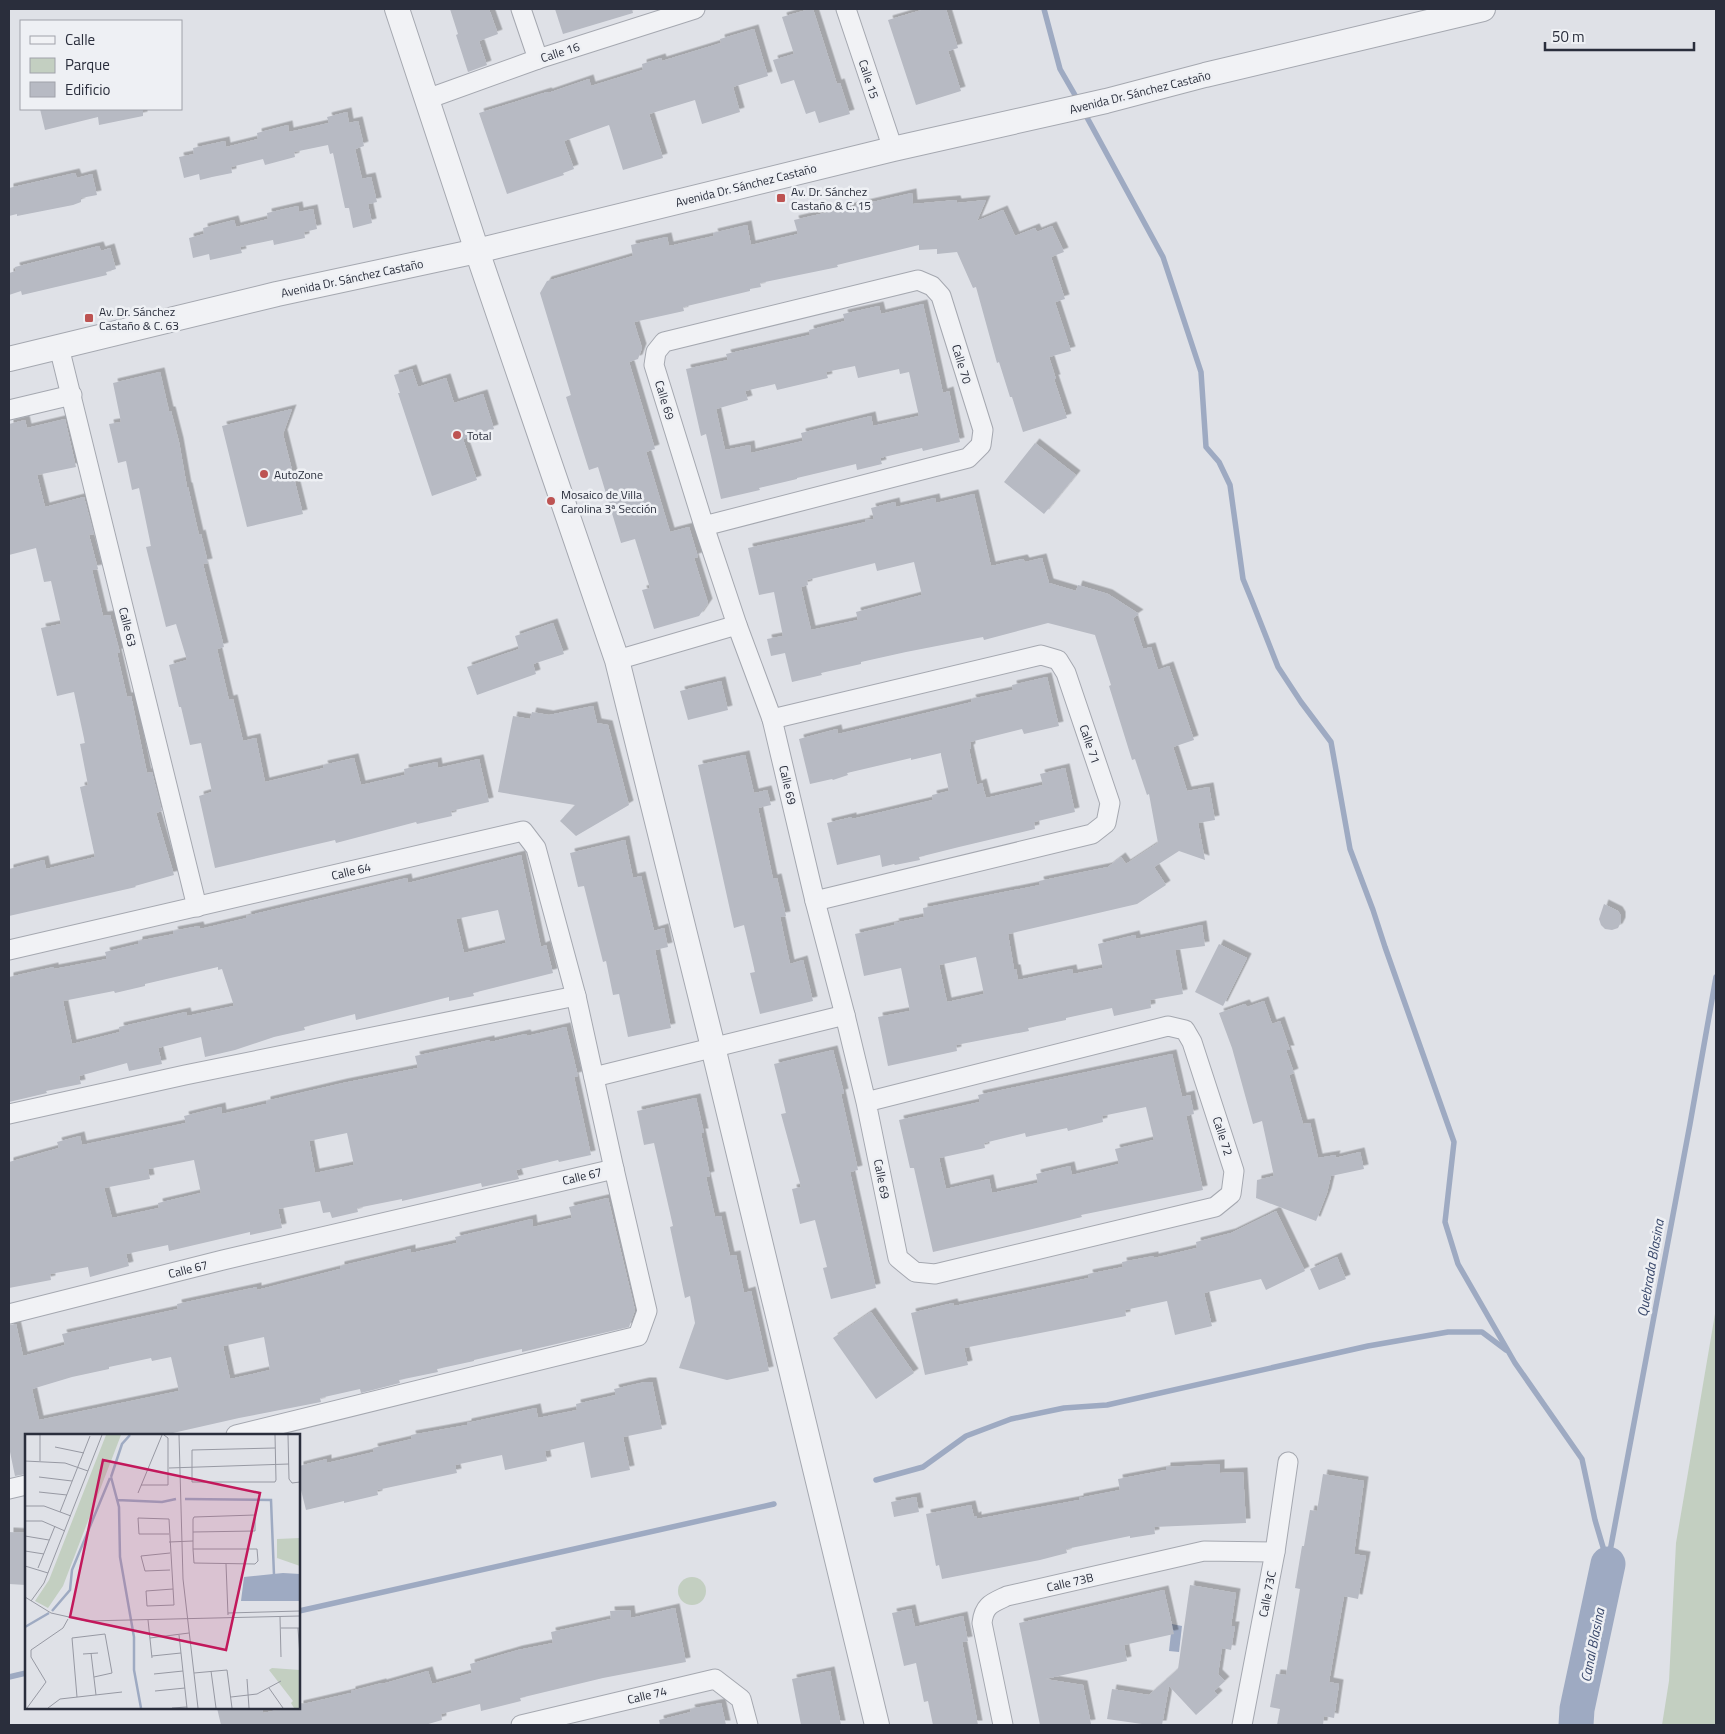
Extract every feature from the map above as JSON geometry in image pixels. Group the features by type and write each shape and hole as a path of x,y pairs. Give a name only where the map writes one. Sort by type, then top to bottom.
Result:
{"street":[{"path":"397,9 477,251 617,660 877,1725"},
{"path":"521,9 538,60"},
{"name":"Calle 16","path":"427,99 538,60 694,9"},
{"name":"Calle 15","path":"846,9 893,150"},
{"name":"Avenida Dr. Sánchez Castaño","path":"9,359 277,294 477,251 1483,9"},
{"name":"Calle 70","path":"656,352 664,342 918,280 932,286 941,296 983,430 981,445 968,458 704,526"},
{"name":"Calle 63","path":"59,347 197,907"},
{"name":"Calle 69","path":"656,352 654,365 704,526 737,625 772,719 815,901 866,1102 891,1228"},
{"path":"9,410 72,395"},
{"path":"617,660 737,625"},
{"name":"Calle 71","path":"772,719 1041,654 1058,660 1066,673 1110,803 1106,823 1092,834 815,901"},
{"name":"Calle 64","path":"9,950 523,831 536,848 576,996 614,1169"},
{"path":"9,1114 185,1075 576,996"},
{"path":"594,1077 845,1015"},
{"name":"Calle 72","path":"866,1102 1168,1026 1185,1030 1192,1042 1234,1171 1231,1194 1215,1207 935,1274 915,1272 898,1258 891,1228"},
{"name":"Calle 67","path":"9,1314 224,1260 614,1169 647,1311 638,1336 240,1434"},
{"name":"Calle 73C","path":"1242,1725 1275,1552 1288,1462"},
{"path":"9,1489 25,1485"},
{"name":"Calle 73B","path":"1002,1725 982,1623 984,1612 994,1602 1007,1596 1204,1551 1275,1552"},
{"name":"Calle 74","path":"521,1725 715,1679 741,1699 748,1725"}],"green space":[{"path":"1716,1308 1716,1725 1662,1725 1669,1681 1676,1543"},
{"path":"692,1577 702,1581 706,1591 702,1601 692,1605 682,1601 678,1591 682,1581"}],"water":[{"path":"1172,1624 1182,1626 1179,1652 1169,1651"}],"building":[{"path":"450,9 489,9 498,34 479,41 487,65 468,72"},
{"path":"555,9 632,9 633,13 563,34"},
{"path":"813,9 837,84 840,83 850,114 819,123 815,111 806,114 794,80 781,84 773,60 794,54 782,17"},
{"path":"925,9 946,9 958,48 948,51 961,91 916,105 888,20"},
{"path":"754,29 768,76 733,87 740,112 702,124 695,100 649,114 663,158 623,170 609,125 564,141 574,169 563,173 564,175 507,194 479,113 589,79 591,86 643,70 642,64 661,58 662,61 721,43 720,39"},
{"path":"40,110 143,110 143,116 99,125 98,117 45,130"},
{"path":"347,112 349,123 358,121 364,146 355,149 362,179 371,177 377,202 368,204 372,223 353,228 349,208 345,208 333,153 330,154 328,145 294,152 295,157 265,165 263,159 231,167 232,173 200,180 199,174 184,178 179,157 194,154 193,148 225,141 226,147 258,139 257,133 288,125 289,132 329,123 327,117"},
{"path":"75,173 77,178 92,174 97,195 81,198 81,202 73,205 9,216 9,188"},
{"path":"912,193 913,204 956,200 957,203 986,200 977,221 1003,210 1015,236 1035,228 1037,232 1052,226 1064,252 1051,257 1065,299 1055,302 1071,351 1049,357 1067,418 1023,432 999,362 997,363 976,287 973,288 957,252 937,254 937,249 919,250 919,245 837,265 838,267 760,283 761,287 750,289 750,291 683,307 684,311 634,322 642,348 638,359 629,362 655,449 646,452 670,532 689,527 698,557 694,558 708,603 699,616 654,629 642,590 650,588 635,539 621,543 598,467 589,470 566,397 571,395 540,293 547,281 633,256 631,245 667,237 669,246 714,236 713,233 747,225 751,245 798,234 794,220"},
{"path":"298,206 299,212 313,209 317,229 304,232 305,238 274,245 273,240 240,247 242,253 210,260 209,254 193,258 189,238 204,234 203,228 234,220 236,227 268,219 267,213"},
{"path":"99,246 101,251 110,248 116,269 106,272 107,275 22,295 21,291 9,295 9,273 16,271 15,267"},
{"path":"923,304 943,393 949,391 960,442 923,451 922,448 880,458 882,464 857,470 856,464 721,499 706,434 701,436 686,369 728,360 726,354 810,335 809,330 845,321 843,314 879,306 881,314","holes":["855,366 858,378 899,369 900,374 909,372 919,416 873,426 871,416 801,433 803,441 751,453 750,445 725,450 716,409 748,400 745,391 775,384 777,390 828,378 826,372"]},
{"path":"412,369 418,387 446,378 454,403 483,394 494,429 463,439 477,480 432,496 398,393 400,393 394,375"},
{"path":"160,372 169,411 171,411 179,442 187,487 199,535 201,534 208,563 203,564 224,647 217,649 229,700 233,699 243,741 256,738 265,782 324,768 323,765 354,758 361,785 405,775 404,769 437,762 438,768 479,759 489,802 451,811 452,816 417,824 416,822 336,843 335,840 215,868 199,796 212,792 201,743 190,745 169,665 187,660 176,624 166,627 146,547 151,546 139,488 132,490 126,461 118,463 109,424 121,422 113,383"},
{"name":"AutoZone","path":"292,409 283,434 303,514 247,527 222,426"},
{"path":"65,419 76,467 37,475 45,507 84,497 94,534 89,535 98,569 92,570 103,616 110,615 120,653 117,653 127,697 131,696 147,773 152,772 162,811 156,813 174,875 136,887 9,916 9,869 44,860 46,869 95,857 80,787 88,785 80,744 85,743 74,692 57,696 41,628 61,624 51,581 44,582 36,548 9,555 9,424 25,420 27,428"},
{"path":"1035,443 1076,475 1044,514 1004,482"},
{"path":"974,494 991,566 1023,559 1025,562 1042,558 1049,583 1076,591 1078,585 1108,594 1139,614 1133,618 1143,649 1151,647 1158,670 1169,666 1194,740 1173,747 1187,791 1209,787 1215,820 1198,823 1205,860 1179,851 1154,867 1166,885 1137,904 1008,934 1014,969 1016,969 1018,980 1072,969 1073,974 1103,968 1098,944 1135,935 1136,939 1202,925 1205,946 1175,950 1183,994 1150,1000 1151,1008 1114,1016 1112,1008 1066,1018 1066,1020 1028,1028 1029,1031 956,1045 957,1051 888,1066 878,1017 910,1011 901,968 864,976 855,934 924,917 923,908 1040,885 1039,881 1108,867 1121,857 1126,864 1158,843 1149,794 1147,795 1135,759 1132,760 1095,635 1048,623 984,640 983,637 861,662 861,664 792,682 785,653 771,656 767,639 783,636 774,592 759,595 748,548 866,522 865,520 874,519 871,508 895,502 896,507 935,498 936,503","holes":["914,562 922,595 856,612 858,620 811,630 801,587 808,585 807,580 875,563 877,571","976,957 984,994 947,1002 939,965"]},
{"path":"553,623 564,654 533,664 536,674 477,695 467,667 519,649 515,636"},
{"path":"1047,677 1059,726 1024,734 1022,729 970,742 971,748 969,749 977,785 982,783 986,798 1043,785 1040,774 1065,768 1075,812 1034,822 1035,829 919,857 920,860 882,867 880,855 837,865 827,823 933,800 932,795 949,791 941,753 847,773 848,775 833,780 810,784 799,739 837,729 838,734 972,702 971,699 1013,690 1012,685"},
{"path":"721,681 728,710 688,720 680,691"},
{"path":"593,706 597,723 608,725 629,805 576,836 560,821 575,805 498,792 513,716 530,719 532,712 549,715"},
{"path":"745,755 754,793 767,790 771,805 758,808 773,879 777,878 786,916 780,917 790,964 803,960 813,1001 760,1014 750,973 755,972 744,925 734,928 698,765"},
{"path":"625,840 633,878 641,876 654,931 664,928 668,947 655,950 671,1028 628,1037 619,994 613,995 606,961 603,962 584,886 578,887 570,853"},
{"path":"521,855 541,947 546,945 553,973 473,993 474,996 449,1001 449,997 356,1020 355,1014 304,1027 305,1030 205,1057 201,1037 158,1048 162,1064 129,1071 127,1063 79,1076 81,1084 46,1091 47,1093 9,1102 9,977 54,967 54,969 107,959 105,952 138,944 138,941 174,934 173,931 199,926 200,929 247,918 246,916 407,878 408,883","holes":["498,910 506,943 464,953 456,919","218,967 218,970 222,969 234,1006 187,1016 186,1012 119,1027 120,1032 72,1044 63,1001 114,991 115,993"]},
{"path":"1604,904 1618,911 1621,916 1618,928 1612,930 1605,929 1601,925 1599,919"},
{"path":"1219,944 1247,958 1223,1006 1195,992"},
{"path":"1264,1001 1272,1024 1280,1021 1290,1050 1286,1050 1294,1073 1289,1075 1303,1124 1310,1123 1318,1158 1336,1155 1335,1158 1360,1152 1364,1169 1331,1176 1327,1193 1316,1221 1256,1198 1257,1180 1274,1176 1262,1121 1253,1124 1232,1048 1219,1013 1245,1004 1247,1007"},
{"path":"566,1027 578,1076 574,1077 591,1155 559,1162 558,1160 516,1170 519,1179 482,1187 481,1183 402,1201 402,1199 357,1208 358,1212 332,1218 330,1212 323,1213 320,1201 278,1209 282,1228 250,1235 250,1232 169,1251 168,1245 126,1254 129,1266 90,1277 88,1267 50,1274 51,1280 9,1288 9,1162 59,1148 57,1142 80,1136 82,1145 186,1123 184,1116 221,1107 222,1114 266,1104 266,1101 418,1068 415,1056 490,1040 490,1042 526,1034 527,1036","holes":["347,1133 354,1165 315,1173 309,1141","194,1160 201,1193 158,1203 159,1208 112,1218 104,1188 150,1179 148,1169"]},
{"path":"833,1050 844,1093 841,1094 858,1170 850,1172 876,1288 831,1299 823,1268 827,1267 815,1220 800,1224 792,1189 801,1187 781,1114 786,1113 774,1064"},
{"path":"1172,1054 1182,1097 1190,1095 1194,1114 1186,1116 1203,1190 1081,1215 1082,1217 933,1252 914,1168 910,1168 899,1120 980,1102 978,1095","holes":["1146,1107 1154,1140 1115,1149 1119,1164 1072,1175 1070,1166 1036,1174 1038,1183 992,1193 989,1179 946,1189 939,1158 985,1148 984,1143 1025,1133 1026,1137 1067,1128 1068,1131 1103,1122 1102,1116"]},
{"path":"696,1098 704,1133 701,1133 710,1176 706,1177 715,1217 721,1216 730,1256 736,1255 744,1293 751,1291 769,1371 727,1380 679,1368 695,1323 690,1296 685,1298 670,1227 673,1226 654,1143 644,1145 637,1111"},
{"path":"608,1198 635,1310 629,1327 522,1352 522,1349 437,1369 438,1372 399,1380 400,1383 361,1393 360,1389 320,1398 321,1402 168,1434 25,1434 25,1474 15,1476 9,1447 9,1325 16,1324 23,1356 65,1345 62,1334 178,1309 177,1304 257,1287 257,1290 340,1269 340,1266 411,1249 411,1253 457,1243 455,1237 532,1219 533,1227 572,1218 569,1207","holes":["264,1337 270,1370 230,1379 223,1346","171,1357 179,1391 39,1420 32,1389 72,1377 109,1369 109,1367 151,1358 152,1361"]},
{"path":"1276,1211 1305,1271 1266,1290 1261,1279 1204,1293 1212,1326 1175,1335 1167,1301 1125,1310 1126,1316 964,1348 968,1365 925,1375 911,1313 953,1303 954,1306 1089,1278 1088,1274 1123,1267 1122,1262 1154,1256 1154,1258 1197,1248 1196,1242 1231,1233"},
{"path":"1337,1257 1346,1279 1319,1290 1310,1269"},
{"path":"871,1312 914,1373 876,1399 833,1338"},
{"path":"652,1382 662,1429 623,1437 630,1470 591,1478 584,1442 545,1451 547,1461 505,1470 502,1455 455,1465 457,1473 377,1490 378,1495 306,1510 300,1486 300,1466 327,1459 327,1463 374,1452 373,1448 412,1439 411,1435 467,1425 467,1423 536,1408 538,1418 577,1410 576,1404 616,1395 614,1389"},
{"path":"1220,1464 1220,1473 1243,1472 1246,1523 1154,1527 1155,1534 1130,1538 1130,1536 1066,1549 1067,1553 1040,1560 942,1579 939,1565 936,1566 926,1514 971,1505 974,1517 977,1516 977,1519 1079,1500 1079,1498 1120,1490 1118,1479 1166,1470 1166,1467"},
{"path":"1323,1474 1364,1481 1354,1554 1366,1556 1358,1599 1344,1596 1329,1682 1339,1684 1334,1718 1324,1716 1323,1725 1277,1725 1280,1709 1270,1707 1276,1674 1286,1675 1300,1589 1295,1588 1302,1546 1304,1546 1310,1510 1317,1511"},
{"path":"916,1497 919,1512 894,1517 891,1502"},
{"path":"9,1532 25,1533 25,1585 9,1584"},
{"path":"1190,1585 1236,1593 1231,1626 1235,1626 1231,1650 1222,1648 1218,1674 1225,1681 1214,1691 1218,1695 1196,1715 1169,1686 1162,1725 1107,1719 1112,1689 1149,1695 1178,1669"},
{"path":"1164,1590 1174,1634 1124,1645 1127,1661 1045,1679 1083,1685 1091,1724 1040,1725 1019,1623"},
{"path":"675,1608 686,1662 603,1678 520,1698 521,1701 481,1711 480,1704 441,1714 442,1720 425,1725 221,1725 217,1709 262,1709 263,1713 282,1709 300,1709 300,1705 351,1693 351,1691 428,1671 432,1684 472,1673 470,1664 518,1650 553,1643 551,1632 611,1619 610,1611 630,1610 631,1618"},
{"path":"911,1609 915,1627 963,1616 968,1641 962,1642 978,1725 933,1725 928,1701 924,1702 916,1663 904,1666 892,1613"},
{"path":"830,1671 841,1725 801,1725 792,1679"},
{"path":"721,1703 726,1725 660,1725 659,1720 691,1712 690,1709"}],"waterway":[{"path":"1044,9 1060,69 1079,102"},
{"path":"1084,112 1163,257 1201,372 1206,447 1219,462 1230,485 1243,579 1278,667 1331,742 1350,849 1454,1142 1445,1222 1458,1264 1515,1363 1582,1459 1595,1520 1608,1564"},
{"name":"Quebrada Blasina","path":"1608,1562 1716,977"},
{"path":"876,1480 923,1467 966,1436 1011,1419 1064,1408 1107,1405 1368,1346 1448,1332 1482,1332 1506,1350"},
{"path":"300,1611 774,1504"},
{"name":"Canal Blasina","path":"1576,1725 1577,1709 1608,1564"},
{"path":"9,1677 25,1673"}],"place":[{"name":"Av. Dr. Sánchez Castaño & C. 15","path":"781,198"},
{"name":"Av. Dr. Sánchez Castaño & C. 63","path":"89,318"},
{"name":"Total","path":"457,435"},
{"name":"AutoZone","path":"264,474"},
{"name":"Mosaico de Villa Carolina 3ª Sección","path":"551,501"}]}
